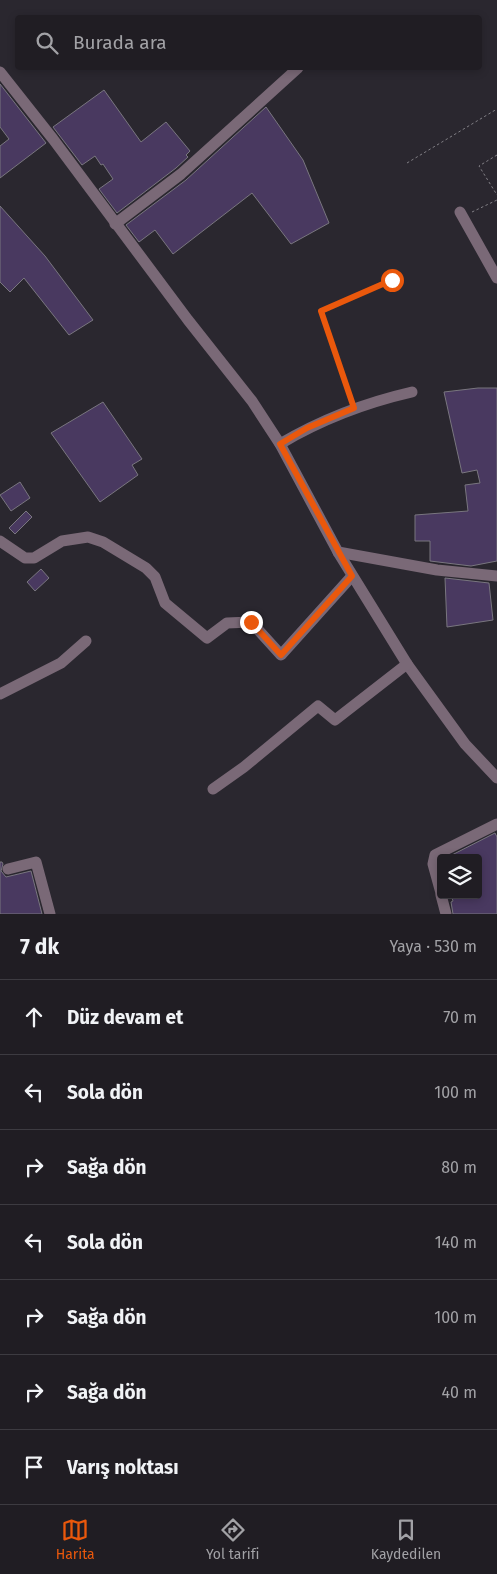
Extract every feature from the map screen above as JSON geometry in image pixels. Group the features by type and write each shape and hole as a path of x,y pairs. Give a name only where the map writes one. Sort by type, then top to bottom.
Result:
{"street":[{"path":"115,224 181,174 296,70"},
{"path":"0,72 252,402 280,444 338,552 407,664 465,744 497,778"},
{"path":"461,214 497,278"},
{"path":"280,444 307,428 354,408 412,392"},
{"path":"0,541 25,558 34,558 62,541 88,537 103,542 146,568 155,578 166,603 207,638 228,624 251,622 281,655 352,576"},
{"path":"338,552 437,570 497,576"},
{"path":"0,694 61,663 86,641"},
{"path":"212,789 244,767 318,706 335,720 407,664"},
{"path":"437,879 433,864 435,855 497,824"},
{"path":"8,869 36,862 50,914"},
{"path":"442,899 446,914"}],"path":[{"path":"407,163 497,109"},
{"path":"497,155 479,166 497,195"},
{"path":"461,214 497,200"},
{"path":"354,408 321,311 392,280"}],"building":[{"path":"0,84 46,143 0,178 0,146 9,139 0,127"},
{"path":"104,90 141,142 166,122 190,151 186,155 188,157 176,168 117,213 99,189 113,179 103,164 101,165 95,156 82,165 53,127"},
{"path":"266,107 303,160 329,223 291,244 252,193 173,254 155,230 139,242 126,225 186,180"},
{"path":"0,206 45,256 93,320 69,335 24,278 10,292 0,282"},
{"path":"497,388 497,561 471,566 430,561 430,541 415,541 415,515 468,511 465,485 480,483 477,470 462,473 444,392"},
{"path":"103,402 142,459 132,465 138,475 100,502 51,433"},
{"path":"20,482 30,498 11,511 0,495"},
{"path":"26,511 32,517 15,534 9,528"},
{"path":"41,569 49,578 35,591 27,582"},
{"path":"445,578 489,583 493,620 447,627"},
{"path":"495,833 497,837 497,914 453,914 452,899 482,899 482,854 454,854"},
{"path":"0,862 3,864 1,871 6,877 31,871 42,914 0,914"}],"route":[{"path":"251,622 281,655 352,576 280,444 307,428 354,408 321,311 392,280"}]}
